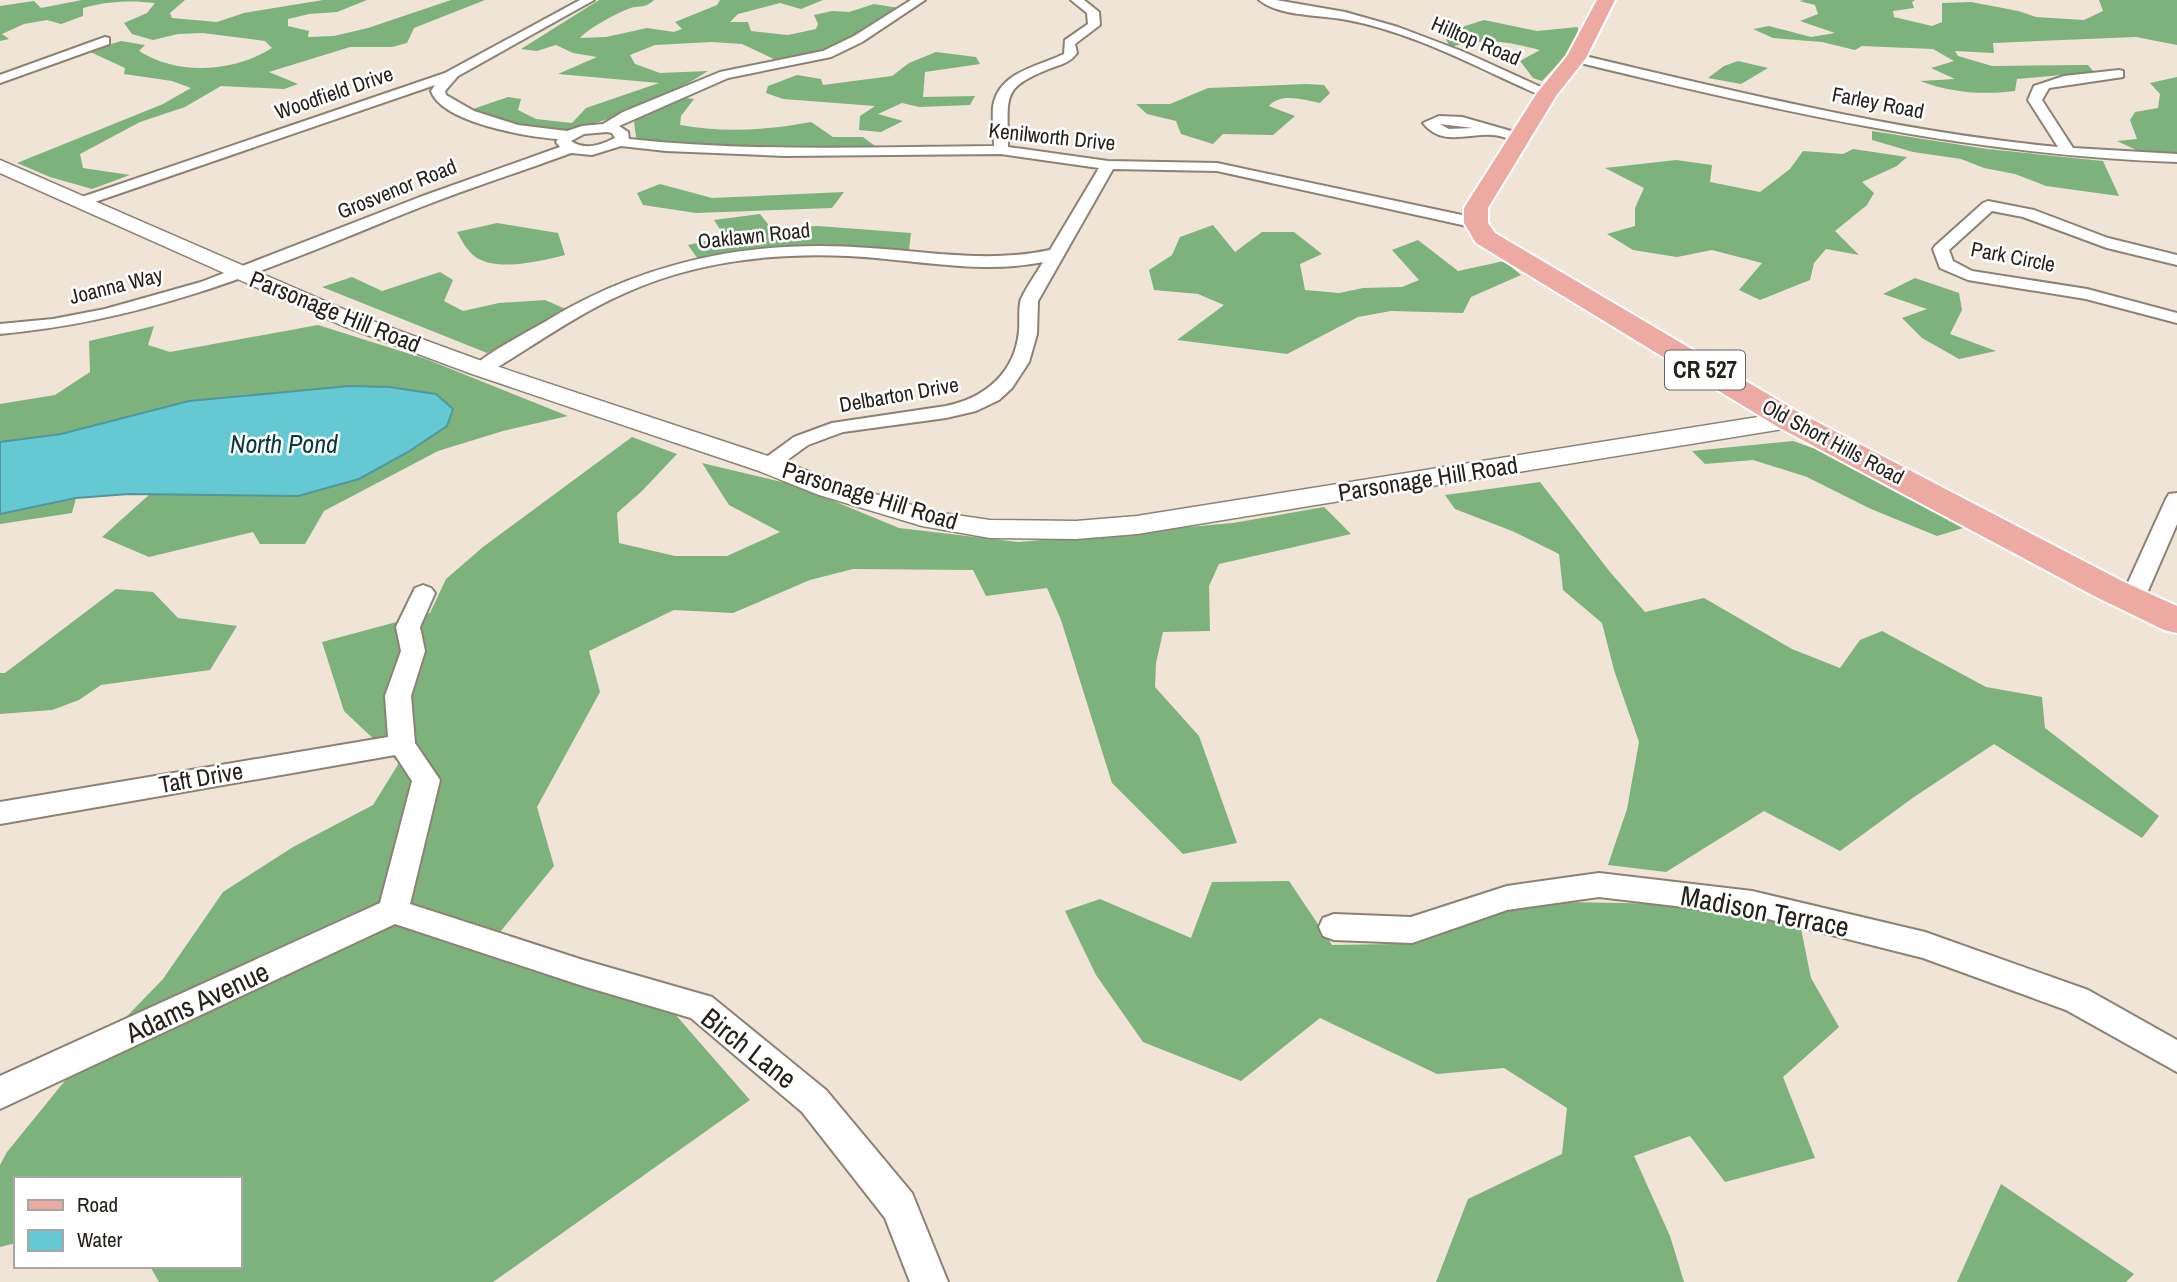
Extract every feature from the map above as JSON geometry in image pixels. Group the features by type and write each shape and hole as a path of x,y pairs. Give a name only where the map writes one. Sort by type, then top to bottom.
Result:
{"main road":[{"path":"1476,223 1476,208 1547,93 1576,58 1606,0"},
{"name":"Old Short Hills Road","path":"1476,223 1485,238 1503,251 1788,420 2177,621"}],"street":[{"name":"Woodfield Drive","path":"84,201 453,74 588,0"},
{"path":"606,128 628,115 724,75 827,54 858,39 919,0"},
{"path":"1001,150 1000,103 1004,91 1013,80 1068,57 1071,53 1069,43 1073,38 1094,25 1093,12 1077,0"},
{"name":"Hilltop Road","path":"1265,0 1280,6 1367,20 1405,32 1547,93"},
{"path":"0,79 105,41"},
{"name":"Farley Road","path":"1576,58 1985,145 2069,153 2177,158"},
{"path":"440,97 439,88 453,74"},
{"path":"2069,153 2035,100 2039,90 2047,84 2063,80 2087,80 2119,74"},
{"path":"380,99 416,95 440,97 465,112 494,123 569,142 583,130 606,128 622,133 623,137 619,142"},
{"path":"1489,131 1520,138"},
{"name":"Kenilworth Drive","path":"569,142 595,149 619,142 666,147 785,152 1001,150 1108,165 1217,167 1476,223"},
{"name":"Grosvenor Road","path":"241,274 569,142"},
{"name":"Delbarton Drive","path":"768,465 800,441 839,427 946,412 992,396 1005,384 1020,362 1028,334 1029,301 1108,165"},
{"name":"Parsonage Hill Road","path":"0,166 351,321 481,369 768,465 829,489 932,520 990,529 1076,530 1206,515 1788,420"},
{"name":"Park Circle","path":"2177,260 2094,238 2041,216 2010,208 1988,206 1941,249 1945,264 1968,275 2087,294 2177,318"},
{"name":"Oaklawn Road","path":"481,369 608,294 639,280 700,263 742,257 844,251 993,263 1026,261 1057,254"},
{"path":"993,263 1017,279 1029,301"},
{"name":"Joanna Way","path":"0,329 46,326 133,309 241,274"},
{"path":"2132,600 2177,499"},
{"path":"393,911 426,780 402,744 398,695 413,651 408,627 423,593"},
{"name":"Taft Drive","path":"0,813 402,744"},
{"name":"Madison Terrace","path":"1334,927 1412,930 1507,898 1599,885 1752,902 1925,945 2077,1000 2177,1057"},
{"name":"Adams Avenue","path":"0,1093 393,911"},
{"name":"Birch Lane","path":"393,911 583,973 701,1007 814,1101 899,1206 929,1282"}],"green space":[{"path":"82,0 185,0 170,13 172,18 217,22 244,13 323,0 367,0 337,12 288,19 288,26 309,31 308,37 334,36 368,28 451,0 485,0 414,28 407,43 392,47 350,47 269,72 298,84 284,89 221,86 185,107 140,122 80,154 83,168 130,175 92,189 50,177 17,163 163,104 191,88 172,81 124,74 125,68 88,51 121,41 145,45 139,51 154,59 206,68 241,62 272,48 265,41 203,33 178,34 153,40 132,34 124,23 147,13 155,3 137,2 83,8 83,16 61,24 47,20 24,24 2,34 9,39 0,41 0,6 34,1 41,8"},
{"path":"599,0 654,0 647,5 616,14 580,38 606,37 647,28 674,32 682,29 675,22 717,5 720,0 823,0 801,9 780,3 738,14 730,22 748,22 751,31 788,35 816,29 818,24 814,15 832,11 849,12 874,4 899,8 853,37 822,50 776,60 742,44 712,42 655,45 630,55 635,64 660,73 708,71 652,101 583,127 562,131 535,130 507,123 473,109 508,97 521,99 518,110 536,119 572,123 586,108 659,83 558,74 597,57 573,53 556,45 537,51 521,49"},
{"path":"1915,0 1912,2 1914,8 1893,11 1894,17 1932,26 1942,22 1942,3 1971,2 2036,17 2084,20 2103,11 2099,0 2177,0 2177,45 2136,37 1993,43 1994,53 1955,51 1958,56 1992,66 2088,65 2094,72 2017,79 2015,91 1967,92 1920,81 1955,79 1931,68 1954,61 1933,49 1862,46 1855,50 1822,42 1773,38 1753,29 1769,26 1811,37 1835,33 1800,21 1818,14 1815,5 1799,1"},
{"path":"1484,20 1537,31 1578,27 1577,44 1542,81 1533,78 1520,61 1540,50 1495,42 1475,42 1450,47 1443,33"},
{"path":"936,52 976,57 980,64 925,72 923,97 975,96 970,105 919,107 902,103 878,114 903,121 881,132 859,130 860,116 875,106 783,99 766,93 768,86 797,75 821,79 823,85 892,76 909,63"},
{"path":"1738,61 1768,68 1741,84 1708,78 1724,66"},
{"path":"2177,77 2177,155 2145,154 2117,141 2137,139 2130,120 2135,112 2158,108 2160,94 2150,83"},
{"path":"1324,85 1330,93 1320,103 1293,98 1274,102 1269,106 1295,116 1273,135 1223,134 1213,144 1181,134 1176,121 1147,114 1136,104 1170,104 1208,88"},
{"path":"686,98 694,99 681,116 680,125 746,130 811,122 833,137 863,137 879,149 637,144 634,122 644,113"},
{"path":"1872,131 1987,149 2103,161 2119,196 2046,186 1961,159 1913,152 1872,140"},
{"path":"1853,149 1907,157 1897,166 1862,182 1874,193 1867,205 1835,231 1859,255 1826,249 1814,263 1810,280 1760,300 1739,290 1762,263 1712,250 1677,257 1633,250 1607,234 1635,226 1635,208 1644,188 1605,168 1676,160 1712,165 1710,182 1760,192 1790,169 1803,151 1843,154"},
{"path":"660,184 712,198 844,192 832,208 696,213 643,205 637,193"},
{"path":"760,214 771,228 818,226 911,233 909,250 804,250 698,259 688,245 725,237 714,220"},
{"path":"497,223 558,233 565,255 518,264 492,263 473,255 457,232"},
{"path":"1213,225 1235,252 1262,232 1294,232 1322,254 1300,264 1305,290 1339,293 1363,288 1402,287 1419,280 1392,250 1418,240 1458,271 1504,261 1521,275 1471,297 1463,313 1391,311 1358,317 1287,354 1177,340 1224,305 1198,294 1154,290 1149,270 1172,255 1180,237"},
{"path":"440,272 453,280 444,301 463,311 499,303 545,300 568,310 487,353 322,287 352,277 382,291"},
{"path":"1915,278 1959,293 1962,310 1950,334 1996,351 1959,359 1922,338 1902,318 1927,309 1883,294"},
{"path":"318,325 426,359 568,416 503,431 438,451 324,511 305,544 260,544 253,532 149,557 102,537 150,494 298,496 359,479 447,426 123,420 61,434 0,442 0,404 55,395 90,372 89,341 154,326 148,345 170,352"},
{"path":"632,437 677,454 617,513 619,543 675,556 727,556 780,532 729,505 702,463 795,485 899,528 1019,542 1233,523 1324,507 1351,534 1219,564 1209,586 1210,631 1163,632 1156,663 1155,687 1199,736 1237,843 1183,854 1112,783 1061,620 1047,588 986,596 973,570 853,569 810,580 733,613 674,610 589,651 600,692 537,807 554,866 482,954 674,1013 750,1100 493,1282 159,1282 151,1268 242,1268 242,1177 14,1177 14,1244 0,1247 0,1165 7,1152 68,1077 163,979 223,892 293,847 373,805 399,763 344,711 322,642 430,613 446,579 483,547"},
{"path":"1793,441 1841,458 1973,525 1937,536 1871,509 1807,477 1753,460 1705,464 1692,451"},
{"path":"1540,482 1645,612 1704,598 1792,649 1840,668 1860,640 1882,631 1986,687 2042,697 2045,728 2159,816 2142,838 1994,744 1914,797 1840,851 1764,811 1666,872 1608,865 1627,809 1639,742 1614,670 1602,623 1563,590 1559,554 1512,531 1455,509 1445,495"},
{"path":"76,498 72,513 0,524 0,514"},
{"path":"116,589 153,592 178,618 237,626 210,670 101,685 79,700 52,710 0,714 0,673 5,673"},
{"path":"1289,881 1332,945 1397,944 1471,920 1516,901 1673,904 1799,919 1811,978 1839,1027 1783,1077 1815,1158 1725,1182 1690,1136 1634,1156 1670,1236 1684,1282 1436,1282 1468,1199 1562,1154 1567,1108 1504,1068 1437,1074 1320,1018 1241,1081 1143,1042 1096,975 1065,911 1100,899 1191,938 1212,882"},
{"path":"2001,1184 2134,1274 2126,1282 1957,1282"}],"water":[{"name":"North Pond","path":"349,386 389,387 436,394 453,409 447,426 408,452 359,479 298,496 129,494 76,498 0,514 0,442 61,434 189,401"}]}
